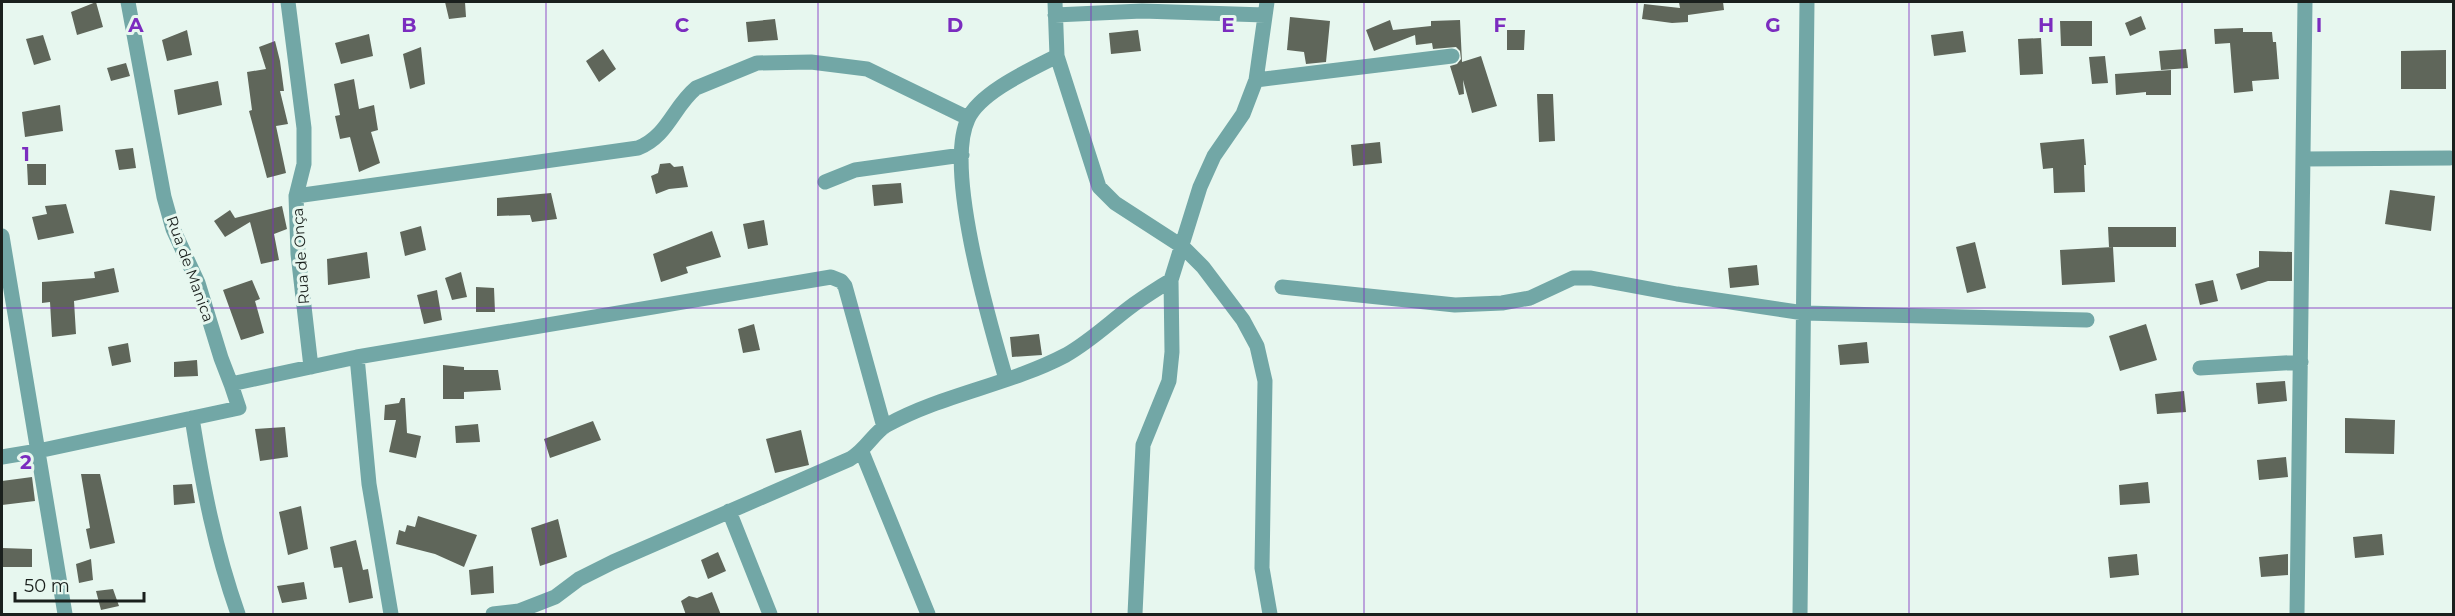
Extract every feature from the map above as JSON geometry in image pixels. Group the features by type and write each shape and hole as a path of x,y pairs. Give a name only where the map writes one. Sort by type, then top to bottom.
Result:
{"street":[{"name":"Rua de Manica","path":"128,2 164,197 173,229 198,283 220,358 239,408 192,418"},
{"name":"Rua de Onça","path":"288,2 304,128 304,164 296,196 298,254 311,367"},
{"path":"1800,615 1806,2"},
{"path":"2297,615 2305,2"},
{"path":"1135,615 1142,454 1156,408 1169,381 1172,352 1171,280 1183,247 1200,187 1214,156 1244,114 1256,80 1266,8 1142,11 1055,8 1057,56 1099,187 1115,203 1183,247 1203,267 1243,320 1257,346 1264,381 1262,568 1270,615"},
{"path":"1006,379 978,278 964,194 962,155 968,118 991,93 1057,56"},
{"path":"1256,80 1452,56"},
{"path":"296,196 638,148 657,138 688,94 696,88 757,63 811,62 867,69 968,118"},
{"path":"825,182 855,170 962,155"},
{"path":"2304,159 2450,158"},
{"path":"2,236 65,615"},
{"path":"231,384 357,357 831,277 841,281 845,286 884,427"},
{"path":"1282,287 1455,305 1502,303 1530,298 1573,278 1591,278 1677,294 1804,313 2087,320"},
{"path":"493,615 519,611 555,597 579,579 613,562 862,452 884,427 912,413 1067,354 1171,280"},
{"path":"357,357 369,484 391,615"},
{"path":"2200,368 2301,362"},
{"path":"2,457 192,418 204,498 238,615"},
{"path":"862,452 928,615"},
{"path":"729,511 770,615"}],"building":[{"path":"96,2 103,27 77,35 71,12"},
{"path":"445,2 465,2 466,17 449,19"},
{"path":"1679,2 1723,2 1724,10 1688,15 1688,22 1672,23 1642,19 1644,4 1680,8"},
{"path":"2141,16 2146,29 2130,36 2125,23"},
{"path":"1290,17 1330,21 1326,62 1306,64 1304,52 1287,50"},
{"path":"775,19 778,40 748,42 746,22"},
{"path":"1390,20 1393,30 1431,26 1431,21 1460,20 1462,62 1481,56 1497,106 1472,113 1463,80 1464,94 1459,95 1450,66 1457,64 1461,59 1460,51 1456,47 1433,49 1432,43 1416,45 1415,35 1374,51 1366,30"},
{"path":"2060,21 2092,21 2092,46 2061,46"},
{"path":"2243,28 2243,32 2272,32 2273,42 2276,42 2279,79 2252,81 2253,91 2234,93 2230,43 2215,44 2214,29"},
{"path":"187,30 192,55 167,61 162,40"},
{"path":"1138,30 1141,51 1111,54 1109,33"},
{"path":"1507,30 1525,30 1524,50 1507,50"},
{"path":"1963,31 1966,52 1934,56 1931,35"},
{"path":"369,34 373,56 341,64 335,43"},
{"path":"43,35 51,60 34,65 26,39"},
{"path":"2041,38 2043,74 2020,75 2018,39"},
{"path":"275,41 284,91 280,91 288,124 276,126 286,173 267,178 249,111 252,110 247,72 266,69 259,47"},
{"path":"421,47 425,84 410,89 403,54"},
{"path":"603,49 616,69 599,82 586,61"},
{"path":"2186,49 2188,68 2161,70 2159,51"},
{"path":"2446,50 2446,89 2401,89 2401,51"},
{"path":"2105,56 2108,83 2092,84 2089,57"},
{"path":"126,63 130,76 111,81 107,68"},
{"path":"2171,70 2171,95 2146,95 2146,92 2116,95 2115,74"},
{"path":"354,79 359,109 374,105 378,130 371,132 380,163 359,172 350,137 340,139 335,116 340,115 334,84"},
{"path":"218,81 222,105 178,115 174,90"},
{"path":"1537,94 1553,94 1555,141 1539,142"},
{"path":"60,105 63,131 25,137 22,112"},
{"path":"2084,139 2085,192 2054,193 2053,168 2043,169 2040,143"},
{"path":"1380,142 1382,163 1353,166 1351,145"},
{"path":"133,148 136,168 119,170 115,150"},
{"path":"670,163 674,167 683,166 688,187 669,189 656,194 651,176 658,173 660,164"},
{"path":"27,164 46,164 46,185 28,185"},
{"path":"901,183 903,203 874,206 872,185"},
{"path":"2390,190 2435,196 2431,231 2385,224"},
{"path":"551,193 557,219 532,222 530,215 497,216 497,198"},
{"path":"66,204 74,233 38,240 32,217 47,214 45,206"},
{"path":"282,206 287,229 274,234 279,260 261,264 250,222 225,237 214,221 230,210 235,218"},
{"path":"764,220 768,245 748,249 743,224"},
{"path":"421,226 426,250 405,256 400,232"},
{"path":"2108,227 2176,227 2176,247 2109,247"},
{"path":"712,231 721,257 686,267 688,273 661,282 653,254"},
{"path":"1975,242 1986,288 1967,293 1956,247"},
{"path":"2113,247 2115,282 2062,285 2060,250"},
{"path":"2259,251 2292,252 2292,281 2268,281 2241,290 2236,274 2259,267"},
{"path":"367,252 370,278 328,285 327,259"},
{"path":"1757,265 1759,285 1730,288 1728,268"},
{"path":"114,268 119,292 74,301 76,334 52,337 50,302 42,303 42,282 95,278 94,272"},
{"path":"461,272 467,297 452,300 445,278"},
{"path":"252,280 260,299 255,301 264,333 241,340 223,290"},
{"path":"2213,280 2218,301 2200,305 2195,284"},
{"path":"476,287 494,288 495,312 476,312"},
{"path":"437,290 442,320 424,324 417,295"},
{"path":"754,324 760,350 743,353 738,329"},
{"path":"2146,324 2157,360 2120,371 2109,336"},
{"path":"1039,334 1042,355 1012,357 1010,337"},
{"path":"1867,342 1869,363 1840,365 1838,345"},
{"path":"128,343 131,362 112,366 108,347"},
{"path":"197,360 198,376 174,377 174,362"},
{"path":"443,365 464,367 464,370 498,370 501,390 464,392 464,399 443,399"},
{"path":"2285,381 2287,401 2258,404 2256,383"},
{"path":"2184,391 2186,412 2157,414 2155,394"},
{"path":"401,398 405,398 407,433 421,436 416,458 389,452 396,420 384,420 385,405 399,403"},
{"path":"2345,418 2395,420 2394,454 2345,453"},
{"path":"593,421 601,440 550,458 544,439"},
{"path":"478,424 480,442 456,443 455,426"},
{"path":"285,427 288,457 260,461 255,429"},
{"path":"801,430 809,465 775,473 766,439"},
{"path":"2286,457 2288,477 2259,480 2257,460"},
{"path":"81,474 100,474 115,543 90,549 86,529 90,528"},
{"path":"32,477 35,501 2,505 2,481"},
{"path":"2148,482 2150,503 2120,505 2119,485"},
{"path":"192,484 195,503 174,505 173,485"},
{"path":"301,506 308,549 288,555 279,512"},
{"path":"418,516 477,535 464,567 435,554 396,544 399,530 405,532 407,525 415,527"},
{"path":"558,519 567,557 540,566 531,528"},
{"path":"2382,534 2384,555 2355,558 2353,537"},
{"path":"356,540 363,570 368,569 373,598 349,603 342,567 334,568 330,547"},
{"path":"2,548 32,549 32,567 3,567"},
{"path":"718,552 726,571 708,579 701,560"},
{"path":"2137,554 2139,575 2110,578 2108,557"},
{"path":"2288,554 2288,575 2261,577 2259,557"},
{"path":"91,559 93,580 79,583 76,564"},
{"path":"493,566 494,593 471,595 469,570"},
{"path":"304,582 307,599 282,603 277,586"},
{"path":"113,589 119,606 101,610 96,591"},
{"path":"712,592 721,615 686,615 681,601 689,596 697,598"}]}
